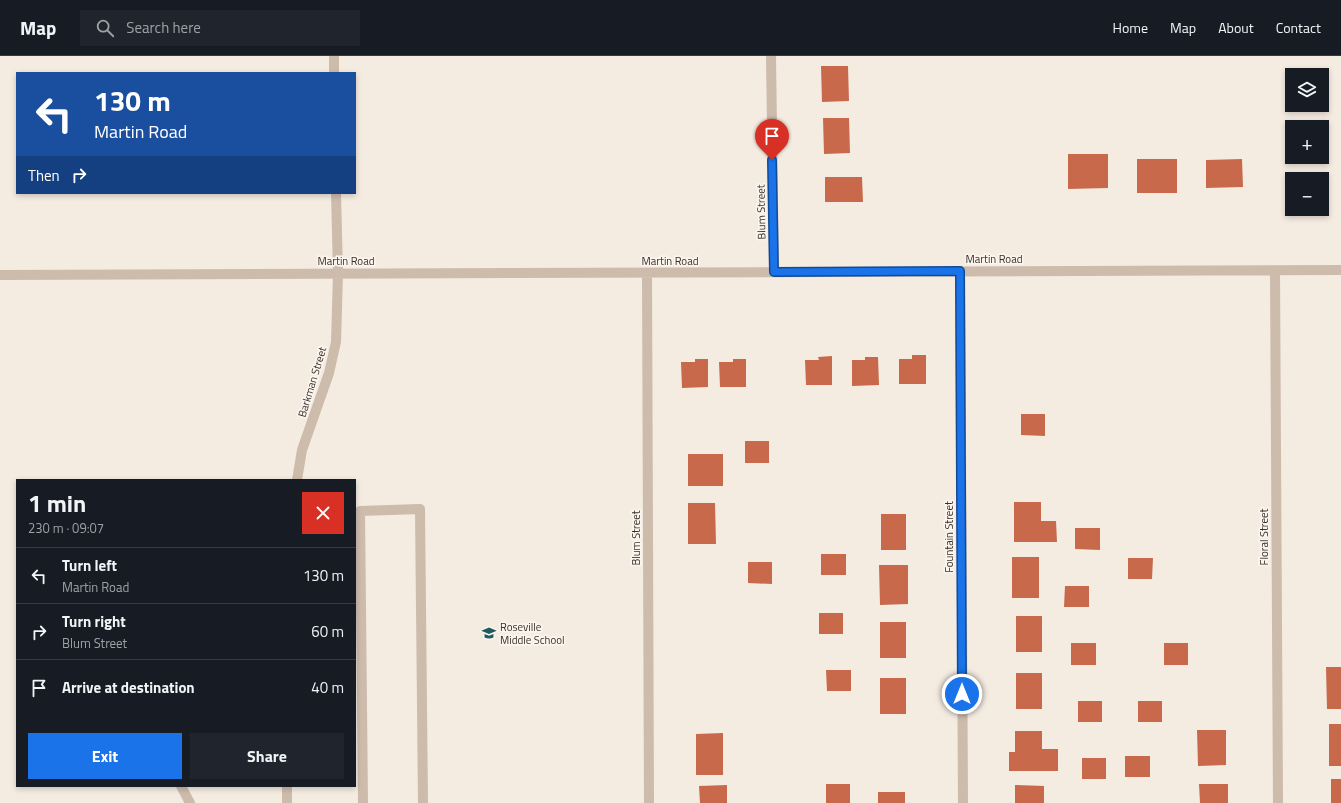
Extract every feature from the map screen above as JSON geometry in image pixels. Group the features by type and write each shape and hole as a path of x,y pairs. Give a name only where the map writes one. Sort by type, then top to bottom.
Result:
{"street":[{"path":"334,56 334,72"},
{"name":"Blum Street","path":"771,56 774,272"},
{"name":"Barkman Street","path":"297,479 302,450 329,372 336,342 338,273 336,194"},
{"name":"Martin Road","path":"0,275 1341,270"},
{"name":"Fountain Street","path":"960,271 962,803"},
{"name":"Floral Street","path":"1274,271 1278,803"},
{"name":"Blum Street","path":"647,273 649,803"},
{"path":"363,803 358,685 360,511 420,509 423,803"},
{"path":"182,787 190,803"},
{"path":"287,787 287,803"}],"building":[{"path":"821,66 848,66 849,101 822,102"},
{"path":"823,118 849,118 850,153 824,154"},
{"path":"1068,154 1108,154 1108,188 1068,189"},
{"path":"1137,159 1177,159 1177,193 1137,193"},
{"path":"1242,159 1243,187 1206,188 1206,160"},
{"path":"825,177 862,177 863,202 825,202"},
{"path":"912,355 926,355 926,384 899,384 899,359 912,359"},
{"path":"832,356 832,385 806,385 805,360 819,360 818,357"},
{"path":"865,357 878,357 879,385 852,386 852,360 865,360"},
{"path":"695,359 708,359 708,387 682,388 681,362 695,362"},
{"path":"733,359 746,359 746,387 720,387 719,362 733,362"},
{"path":"1021,414 1045,414 1045,436 1021,435"},
{"path":"745,441 769,441 769,463 745,463"},
{"path":"688,454 723,454 723,486 688,486"},
{"path":"1014,502 1041,502 1041,521 1056,521 1057,542 1014,542"},
{"path":"688,503 715,503 716,544 688,544"},
{"path":"881,514 906,514 906,550 881,550"},
{"path":"1075,528 1100,528 1100,550 1075,549"},
{"path":"821,554 846,554 846,575 821,575"},
{"path":"1012,557 1039,557 1039,598 1012,598"},
{"path":"1128,558 1153,558 1152,579 1128,579"},
{"path":"748,562 772,562 772,584 748,583"},
{"path":"879,565 908,565 908,604 880,605"},
{"path":"1065,586 1089,586 1089,607 1064,607"},
{"path":"819,613 843,613 843,634 819,634"},
{"path":"1016,616 1042,616 1042,652 1016,652"},
{"path":"880,622 906,622 906,658 880,658"},
{"path":"1071,643 1096,643 1096,665 1071,665"},
{"path":"1164,643 1188,643 1188,665 1164,665"},
{"path":"1326,667 1341,667 1341,709 1327,709"},
{"path":"826,670 851,670 851,691 827,691"},
{"path":"1016,673 1042,673 1042,709 1016,709"},
{"path":"880,678 906,678 906,714 880,714"},
{"path":"1078,701 1102,701 1102,722 1078,722"},
{"path":"1138,701 1162,701 1162,722 1138,722"},
{"path":"1329,724 1341,724 1341,766 1329,766"},
{"path":"1197,730 1226,730 1226,765 1198,766"},
{"path":"1015,731 1042,731 1042,749 1058,749 1058,771 1009,771 1009,752 1015,752"},
{"path":"723,733 723,775 696,775 696,734"},
{"path":"1125,756 1150,756 1150,777 1125,777"},
{"path":"1082,758 1106,758 1106,779 1082,779"},
{"path":"1331,779 1341,779 1341,803 1331,803"},
{"path":"826,784 850,784 850,803 826,803"},
{"path":"1199,784 1228,784 1228,803 1200,803"},
{"path":"727,785 727,803 700,803 699,786"},
{"path":"1015,785 1044,786 1044,803 1015,803"},
{"path":"878,792 905,792 905,803 878,803"}],"place":[{"name":"Roseville Middle School","path":"489,633"}],"route":[{"path":"772,160 774,272 960,271 962,694"}]}
